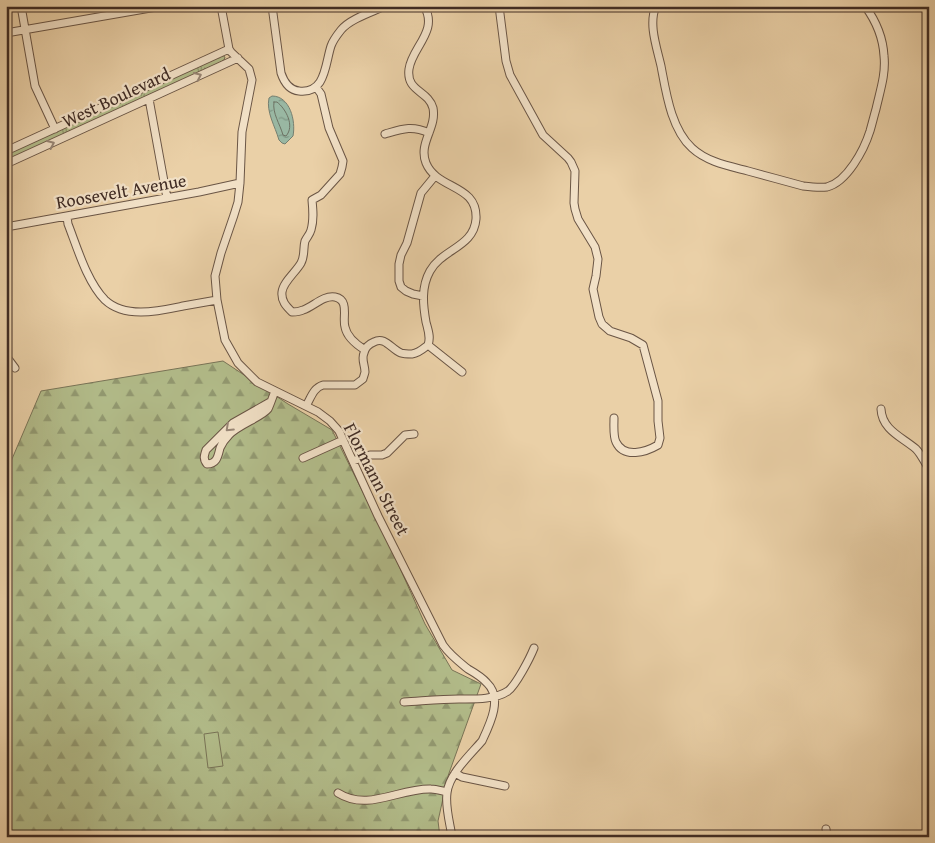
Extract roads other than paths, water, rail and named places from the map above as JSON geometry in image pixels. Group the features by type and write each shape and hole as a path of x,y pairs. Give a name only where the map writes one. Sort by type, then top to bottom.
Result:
{"street":[{"path":"21,6 35,86 55,129"},
{"path":"6,33 122,10 162,6"},
{"path":"221,6 229,49"},
{"path":"272,6 283,80 287,85 296,90 304,91 316,87 320,82 331,47 339,32 348,23 385,6"},
{"path":"306,406 318,386 355,385 363,379 365,372 363,354 371,343 377,340 387,342 401,353 407,354 418,353 428,345 429,336 423,296 426,279 440,259 470,237 476,221 474,207 470,198 464,192 435,176 425,160 424,146 434,114 430,101 414,89 410,83 408,71 410,63 427,30 428,18 424,6"},
{"path":"499,6 506,61 510,75 543,135 568,158 574,171 574,203 578,219 595,247 598,259 593,289 599,317 602,324 610,331 631,338 643,346 658,401 660,438 658,445 643,452 633,453 624,450 615,440 614,418"},
{"path":"656,6 654,12 654,31 668,102 681,134 690,147 705,158 722,164 804,186 827,187 846,175 856,161 870,132 884,75 885,56 882,38 874,17 865,6"},
{"name":"Flormann Street","path":"229,49 249,69 252,80 242,132 240,192 217,265 217,300 225,340 238,363 256,382 318,412 339,431 378,516 442,645 455,659 488,683 492,688 494,696"},
{"name":"West Boulevard","path":"6,151 229,49"},
{"name":"West Boulevard","path":"6,164 238,58"},
{"path":"316,87 321,94 329,128 343,160 342,167 340,174 322,195 312,200 314,216 310,232 305,241 302,262 285,284 282,291 283,300 292,312 305,310 329,297 339,299 344,307 344,326 347,333 356,344 365,350"},
{"path":"149,99 167,198"},
{"path":"385,134 411,128 428,133"},
{"path":"423,296 413,294 401,287 399,264 421,193 435,176"},
{"name":"Roosevelt Avenue","path":"6,227 240,183"},
{"path":"67,216 68,224 87,273 106,301 122,309 150,312 217,300"},
{"path":"428,345 462,372"},
{"path":"6,356 14,368"},
{"path":"270,402 233,423 206,450 204,460 207,464 211,464 217,459 224,440 231,432 268,409 275,391"},
{"path":"882,409 882,414 891,432 917,450 929,469"},
{"path":"353,461 370,455 387,453 405,435 414,434"},
{"path":"303,458 343,440"},
{"path":"404,702 478,699 507,691 512,686 534,648"},
{"path":"452,837 447,806 447,792 455,773 482,741 494,710 494,696"},
{"path":"455,773 462,777 505,786"},
{"path":"338,793 345,798 354,800 372,800 400,793 431,789 447,792"}],"water":[{"path":"272,96 283,100 290,110 294,123 293,136 285,144 279,140 270,114 268,103 269,98"}]}
